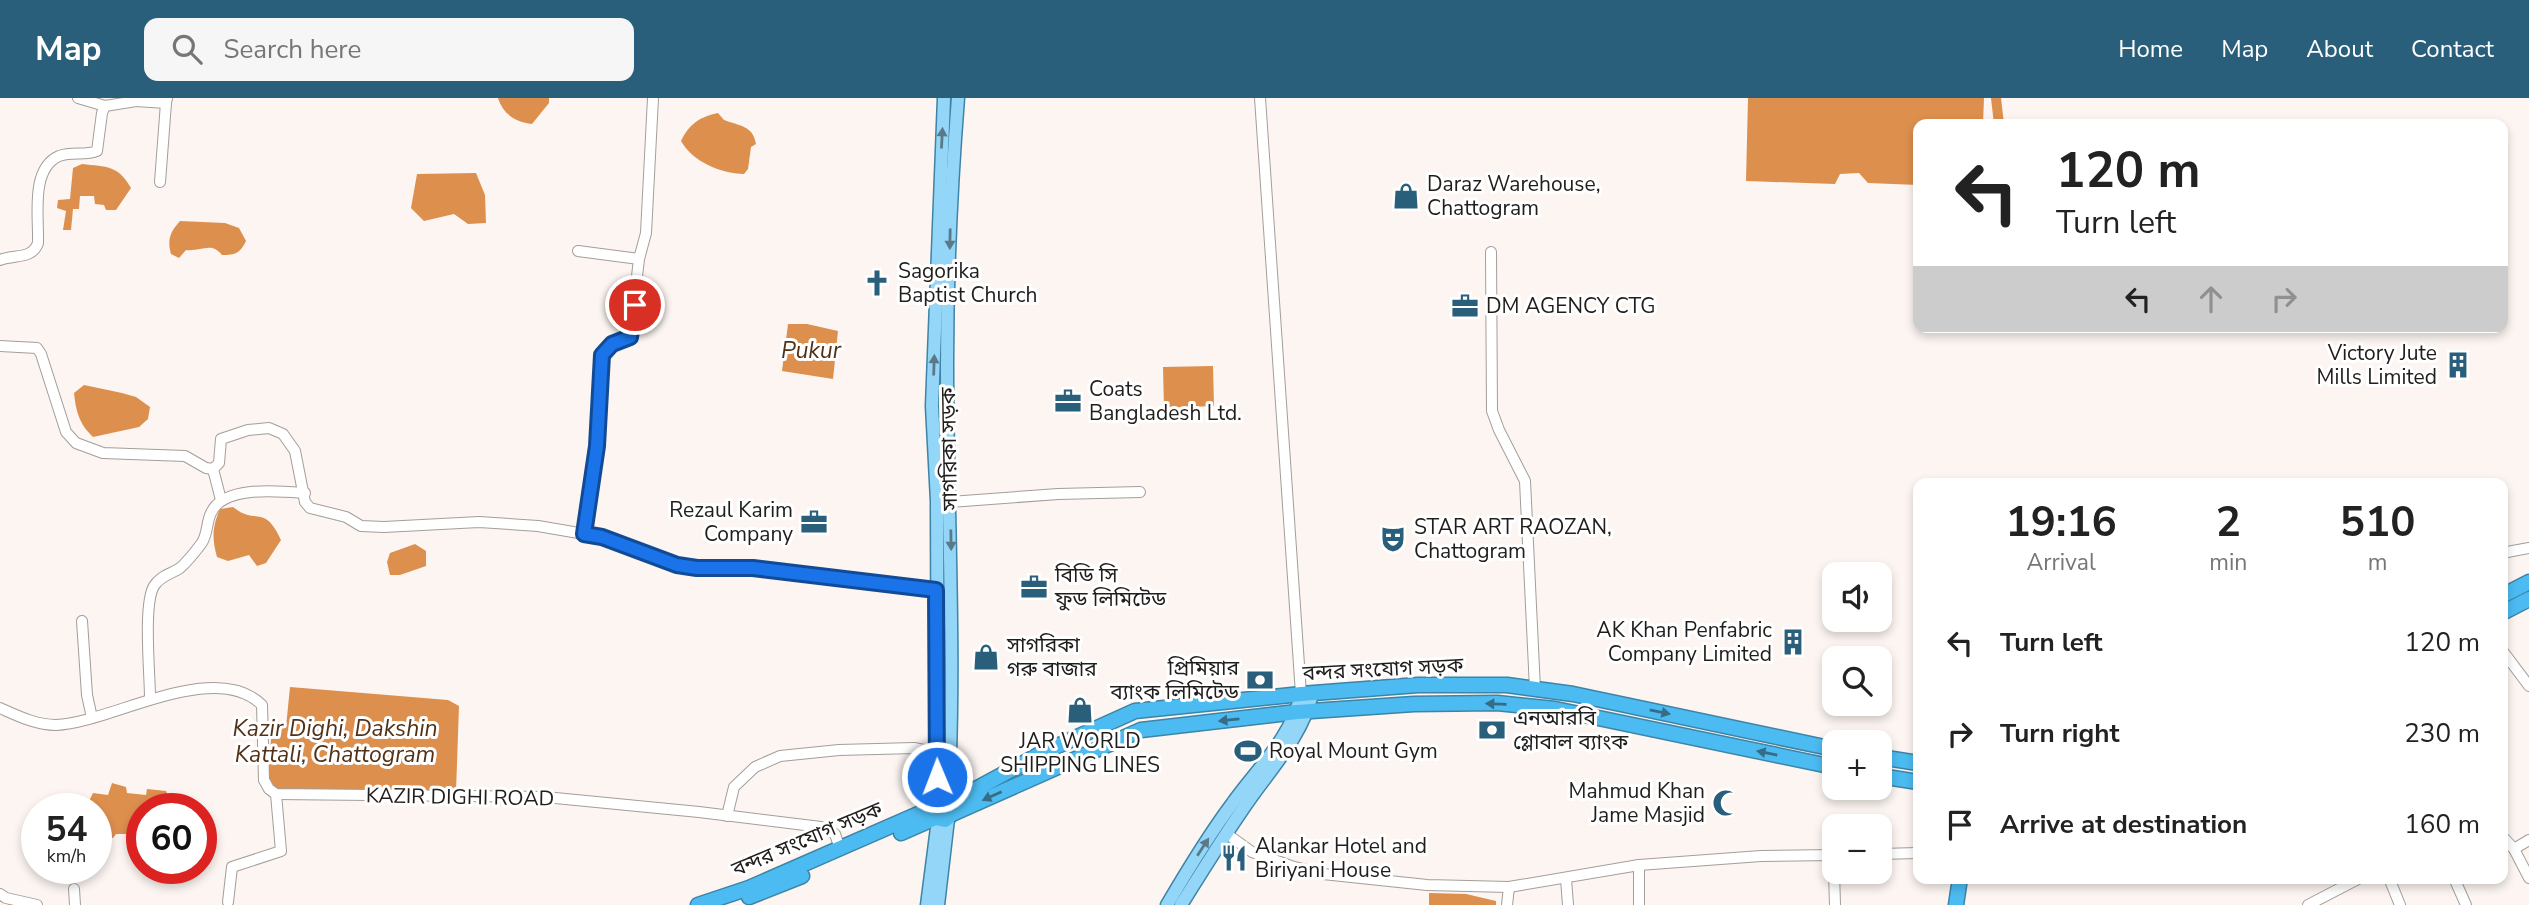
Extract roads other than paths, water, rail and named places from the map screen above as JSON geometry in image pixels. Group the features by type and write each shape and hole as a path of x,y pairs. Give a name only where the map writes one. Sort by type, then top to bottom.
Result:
{"highway":[{"path":"2508,593 2529,582"},
{"path":"2508,610 2529,599"},
{"name":"বন্দর সংযোগ সড়ক","path":"725,905 770,890 942,810 1044,752 1135,711 1418,685 1507,685 1573,694 1822,746"},
{"name":"বন্দর সংযোগ সড়ক","path":"698,905 1141,730 1302,712 1414,704 1497,703 1542,707 1615,720 1822,764"},
{"path":"1892,759 1913,762"},
{"path":"1892,778 1913,781"},
{"path":"1956,905 1958,884"}],"main road":[{"path":"942,810 936,754 937,501 932,406 944,98"},
{"name":"সাগরিকা সড়ক","path":"927,905 950,754 952,593 947,349 951,189 958,98"},
{"path":"932,406 948,407"},
{"path":"1181,905 1279,761 1302,712 1306,694"},
{"path":"1167,905 1230,806 1302,712"},
{"name":"সাগরিকা সড়ক","path":"938,905 942,810"}],"street":[{"path":"78,98 106,106 135,101 167,101 160,182"},
{"path":"584,534 597,446 602,355 612,344 630,337 639,259 646,233 647,170 653,98"},
{"path":"1260,98 1306,694"},
{"path":"0,260 29,255 36,250 40,179 47,166 59,156 97,151 102,113 106,106"},
{"path":"578,251 639,259"},
{"path":"1491,252 1492,411 1525,481 1535,689"},
{"path":"0,346 37,348 66,432 76,443 103,453 185,456 206,468 214,469"},
{"path":"214,469 219,463 220,439 248,430 270,428 283,434 295,451 305,502 310,508 346,517 361,526 478,522 538,526 602,537 677,565 766,569 952,593"},
{"path":"214,469 221,500"},
{"path":"150,698 148,615 153,587 162,577 181,567 203,541 211,512 221,500 246,493 273,490 305,493"},
{"path":"950,502 1058,494 1140,492"},
{"path":"2508,552 2529,548"},
{"path":"82,621 87,695 92,718"},
{"path":"2508,658 2529,686"},
{"path":"0,708 34,722 56,725 92,718 178,691 224,688 256,699 262,705 264,715 264,780 269,789 276,793 281,851 232,867 228,902"},
{"path":"727,816 734,787 755,767 780,756 839,750 914,748 936,754 950,754"},
{"name":"KAZIR DIGHI ROAD","path":"276,793 545,797 821,827 835,834 839,849"},
{"path":"1227,834 1252,852 1291,866 1323,874 1427,885 1509,887 1639,865 1761,856 1822,855"},
{"path":"2514,849 2529,840"},
{"path":"2508,842 2529,878"},
{"path":"1892,854 1913,853"},
{"path":"1639,865 1639,905"},
{"path":"1566,879 1568,905"},
{"path":"1834,884 1835,905"},
{"path":"2308,905 2347,884"},
{"path":"2391,884 2400,905"},
{"path":"2457,884 2466,905"},
{"path":"1507,905 1509,887"},
{"path":"74,889 75,905"},
{"path":"0,894 6,898 37,905"},
{"path":"2328,894 2333,905"}],"water":[{"path":"498,98 549,98 549,103 532,124 510,116"},
{"path":"1748,98 1984,98 1983,119 1913,119 1913,185 1868,183 1859,173 1840,174 1835,184 1746,181"},
{"path":"718,113 724,120 740,125 752,133 756,144 751,147 748,169 744,174 708,165 693,155 681,141 696,122"},
{"path":"82,164 116,171 131,188 116,210 106,210 104,205 95,204 94,196 80,196 79,209 73,209 71,230 63,230 66,211 57,208 58,200 70,199 73,168"},
{"path":"476,173 485,195 486,223 468,224 454,214 424,221 411,208 417,174"},
{"path":"180,221 225,223 239,228 246,241 234,254 222,255 214,249 206,248 186,250 179,258 171,254 169,240"},
{"name":"Pukur","path":"788,324 807,324 838,331 833,379 782,371"},
{"path":"1213,366 1214,406 1164,408 1163,367"},
{"path":"84,385 136,397 150,407 148,419 139,427 93,437 81,422 76,406 74,393"},
{"path":"233,507 248,515 264,518 275,529 281,540 266,563 257,566 249,555 228,561 217,557 214,533 217,515 220,509"},
{"path":"415,544 426,551 426,566 400,575 390,575 387,562 390,553"},
{"name":"Kazir Dighi, Dakshin Kattali, Chattogram","path":"290,687 448,700 459,706 456,792 277,791 268,778 272,726 286,727"},
{"path":"112,783 126,787 126,834 116,834 113,838 112,793 109,793"},
{"path":"147,789 167,793 146,793"},
{"path":"1429,893 1466,894 1496,901 1496,905 1429,905"}],"waterway":[{"path":"1996,98 1998,119"},
{"path":"1,900 16,905"}],"place":[{"name":"Daraz Warehouse, Chattogram","path":"1406,196"},
{"name":"Sagorika Baptist Church","path":"877,283"},
{"name":"DM AGENCY CTG","path":"1465,306"},
{"name":"Victory Jute Mills Limited","path":"2458,365"},
{"name":"Coats Bangladesh Ltd.","path":"1068,401"},
{"name":"Rezaul Karim Company","path":"814,522"},
{"name":"STAR ART RAOZAN, Chattogram","path":"1393,539"},
{"name":"বিডি সি ফুড লিমিটেড","path":"1034,587"},
{"name":"AK Khan Penfabric Company Limited","path":"1793,642"},
{"name":"সাগরিকা গরু বাজার","path":"986,657"},
{"name":"প্রিমিয়ার ব্যাংক লিমিটেড","path":"1260,680"},
{"name":"JAR WORLD SHIPPING LINES","path":"1080,710"},
{"name":"এনআরবি গ্লোবাল ব্যাংক","path":"1492,730"},
{"name":"Royal Mount Gym","path":"1248,751"},
{"name":"Mahmud Khan Jame Masjid","path":"1726,803"},
{"name":"Alankar Hotel and Biriyani House","path":"1234,858"}]}
